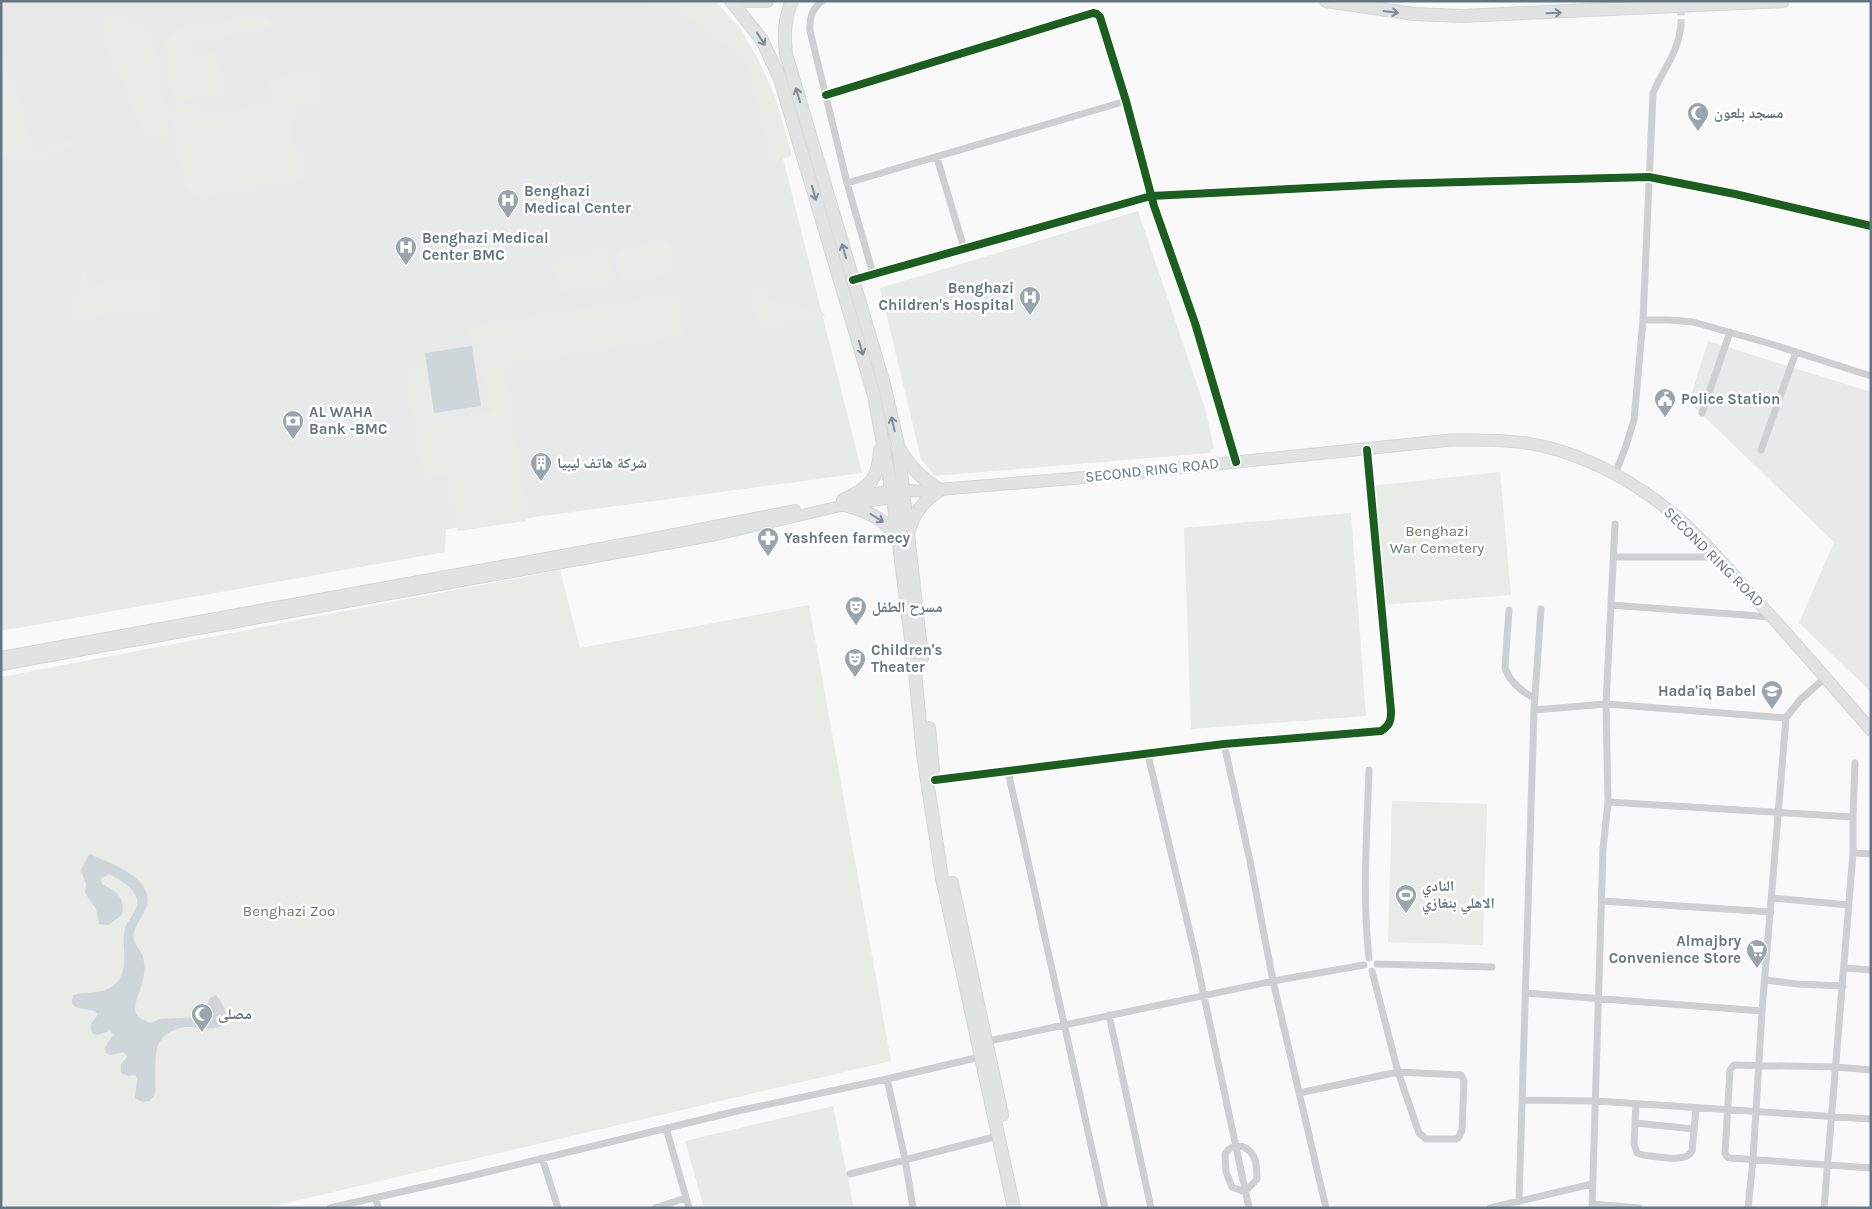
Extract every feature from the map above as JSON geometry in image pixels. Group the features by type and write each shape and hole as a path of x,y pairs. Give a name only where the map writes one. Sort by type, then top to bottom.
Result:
{"highway":[{"path":"731,1 762,40 772,58 780,79 867,368 897,493 934,780 952,886 984,1056 1022,1208"},
{"path":"746,1 766,1"},
{"path":"792,1 785,20 786,54 884,384 898,445 897,493"},
{"path":"1326,1 1414,14 1462,16 1783,1"},
{"path":"844,502 860,493 873,480 880,462 881,432"},
{"path":"898,445 916,471 931,485 940,490 918,510 903,539 931,810 949,914 981,1042"},
{"path":"844,502 873,514 884,522 892,532 903,539"},
{"path":"984,1056 998,1136 1014,1208"}],"main road":[{"name":"SECOND RING ROAD","path":"897,493 1091,477 1450,440 1527,443 1561,452 1615,474 1664,506 1687,526 1717,557 1871,730"},
{"path":"1,657 897,493"},
{"path":"1,665 716,535 844,502"}],"street":[{"path":"822,1 812,11 810,23 847,183 873,274"},
{"path":"826,95 1093,13 1097,14 1100,17 1126,101 1151,196 1195,324 1236,462"},
{"path":"1615,474 1634,420 1643,320 1653,93 1675,53 1681,26"},
{"path":"847,183 1126,101"},
{"path":"937,158 964,248"},
{"path":"853,280 1151,196 1389,184 1649,177 1735,194 1871,226"},
{"path":"1643,320 1693,322 1871,376"},
{"path":"1702,413 1730,332"},
{"path":"1761,450 1796,352"},
{"path":"934,780 1148,755 1224,744 1381,731 1388,727 1391,721 1367,450"},
{"path":"1615,524 1606,704 1608,802 1603,849 1592,1206 1639,1208"},
{"path":"1614,557 1717,557"},
{"path":"1610,605 1772,617"},
{"path":"1509,610 1507,673 1520,690 1534,698"},
{"path":"1520,1201 1534,698 1541,610"},
{"path":"1748,1208 1786,718 1800,700 1825,678"},
{"path":"1534,710 1606,704 1786,718"},
{"path":"1224,744 1250,861 1273,981 1326,1208"},
{"path":"1148,755 1195,954 1249,1208"},
{"path":"1824,1208 1853,853 1855,763"},
{"path":"1369,770 1366,866 1369,958"},
{"path":"1008,771 1066,1024 1105,1208"},
{"path":"1608,802 1853,817"},
{"path":"1853,853 1871,854"},
{"path":"1772,898 1849,905"},
{"path":"1602,901 1771,912"},
{"path":"1364,965 1365,960 1369,958 1375,959 1377,964"},
{"path":"1377,964 1492,966"},
{"path":"1372,971 1376,968 1377,964"},
{"path":"981,1042 1273,981 1364,965"},
{"path":"1364,965 1367,970 1372,971"},
{"path":"1844,968 1871,970"},
{"path":"1299,1094 1398,1072 1458,1074 1463,1076 1462,1130 1459,1137 1456,1139 1426,1139 1420,1136 1398,1072 1372,971"},
{"path":"1766,980 1798,984 1843,986"},
{"path":"1525,993 1762,1011"},
{"path":"1109,1015 1150,1208"},
{"path":"330,1208 666,1128 984,1056"},
{"path":"1871,1070 1760,1064 1738,1064 1732,1067 1725,1155 1730,1158 1871,1168"},
{"path":"888,1079 913,1208"},
{"path":"1522,1100 1594,1101 1871,1119"},
{"path":"1636,1104 1635,1149 1637,1153 1682,1158 1688,1157 1692,1151 1696,1108"},
{"path":"1635,1123 1694,1129"},
{"path":"666,1128 689,1208"},
{"path":"850,1174 998,1136"},
{"path":"1236,1145 1245,1146 1249,1149 1255,1161 1257,1179 1245,1192 1232,1187 1226,1172 1224,1154 1236,1145"},
{"path":"542,1158 558,1208"},
{"path":"1490,1208 1592,1184"},
{"path":"375,1198 379,1208"},
{"path":"655,1208 686,1198"}],"shaded area":[{"name":"Benghazi Medical Center BMC","path":"1,1 690,1 758,59 862,473 446,529 445,552 1,631"},
{"name":"Benghazi Children's Hospital","path":"1138,211 1206,411 1214,448 1209,453 935,476 921,459 880,288"},
{"path":"1708,341 1871,392 1871,692 1799,623 1834,542 1689,402"},
{"path":"472,346 481,406 434,413 425,353"},
{"path":"1351,513 1366,716 1191,729 1184,528"},
{"path":"89,854 128,872 144,887 147,895 147,905 134,933 134,939 144,961 143,977 135,1009 138,1017 151,1023 159,1019 200,1017 204,1014 210,998 216,995 223,1005 227,1016 228,1023 219,1027 180,1028 170,1032 162,1039 156,1053 155,1094 151,1100 146,1102 135,1098 137,1079 135,1075 128,1076 121,1073 121,1064 127,1057 124,1052 111,1055 107,1054 104,1049 113,1035 110,1031 97,1035 92,1033 91,1024 98,1014 95,1011 78,1008 72,1004 74,995 105,990 119,980 124,968 126,925 137,903 132,890 122,881 109,874 101,879 102,884 116,893 121,899 123,904 122,915 108,925 99,924 96,909 85,893 86,884 81,870"},
{"path":"833,1106 854,1208 704,1208 685,1141"}],"green space":[{"path":"641,1 716,2 741,29 758,59 775,96 792,156 773,161 748,60 678,8"},
{"path":"118,15 150,34 153,41 167,129 166,135 156,138 149,137 146,134 128,96 126,83 118,77 107,44 108,36 104,29 107,18"},
{"path":"261,17 267,19 273,26 191,40 193,56 216,53 222,94 179,100 174,96 169,69 173,55 166,52 165,43 178,30"},
{"path":"1,55 21,106 19,110 35,154 70,141 72,145 31,161 1,155"},
{"path":"316,73 322,100 295,107 290,121 290,150 298,150 302,178 198,197 185,186 172,112 175,106 196,103 199,117 273,105 269,80"},
{"path":"668,242 674,272 623,282 617,251"},
{"path":"607,251 613,282 561,291 555,261"},
{"path":"85,264 90,289 103,285 158,278 161,307 72,318"},
{"path":"763,288 768,298 779,305 823,312 825,316 760,326 753,290"},
{"path":"677,295 683,335 503,364 526,521 458,531 448,474 424,476 407,373 428,370 438,420 493,412 483,367 476,368 469,328"},
{"name":"Benghazi War Cemetery","path":"1500,472 1511,595 1381,605 1370,486"},
{"name":"Benghazi Zoo","path":"560,570 580,648 809,605 891,1061 265,1208 6,1208 1,1199 1,677"},
{"path":"1392,801 1487,804 1483,945 1388,942"}],"tunnel":[{"path":"1681,4 1681,26"}],"cycle path":[{"path":"826,95 1093,13 1097,14 1100,17 1126,101 1154,206 1195,323 1236,462"},
{"path":"853,280 1151,196 1389,184 1649,177 1735,194 1871,226"},
{"path":"935,780 1224,744 1381,731 1384,729 1391,718 1391,711 1367,450"}],"place":[{"name":"مسجد بلعون","path":"1698,132"},
{"name":"Benghazi Medical Center","path":"508,219"},
{"name":"Benghazi Medical Center BMC","path":"406,266"},
{"name":"Benghazi Children's Hospital","path":"1030,316"},
{"name":"Police Station","path":"1665,418"},
{"name":"AL WAHA Bank -BMC","path":"293,440"},
{"name":"شركة هاتف ليبيا","path":"541,482"},
{"name":"Yashfeen farmecy","path":"768,557"},
{"name":"مسرح الطفل","path":"856,626"},
{"name":"Children's Theater","path":"855,678"},
{"name":"Hada'iq Babel","path":"1772,710"},
{"name":"النادي الاهلي بنغازي","path":"1406,914"},
{"name":"Almajbry Convenience Store","path":"1757,969"},
{"name":"مصلى","path":"202,1033"}]}
